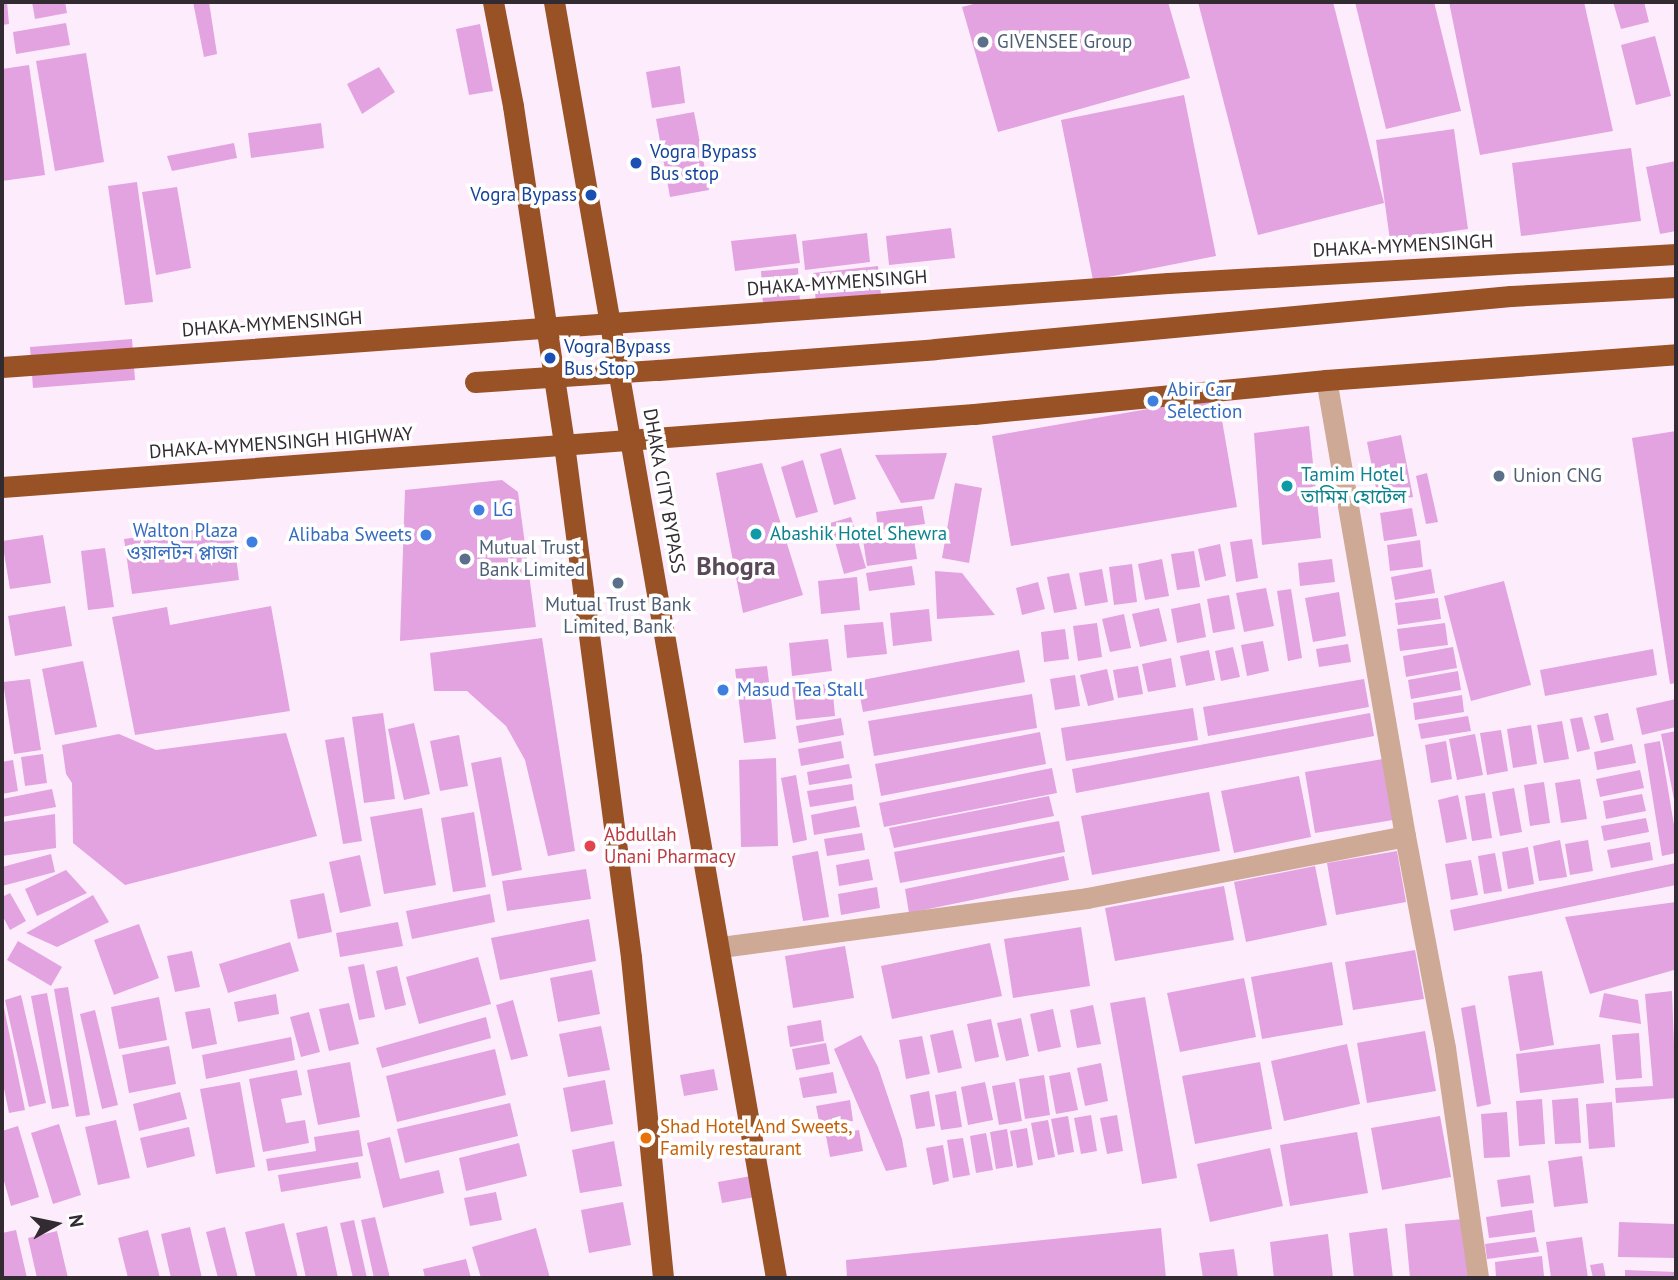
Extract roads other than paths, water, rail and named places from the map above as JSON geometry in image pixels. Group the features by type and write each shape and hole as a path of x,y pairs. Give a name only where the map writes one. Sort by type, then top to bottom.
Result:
{"highway":[{"path":"493,2 564,444 631,957 659,1277"},
{"name":"DHAKA CITY BYPASS","path":"554,2 613,321 776,1278"},
{"name":"DHAKA-MYMENSINGH","path":"2,367 613,321 1676,254"},
{"path":"475,382 935,349 1511,296 1676,287"},
{"path":"564,444 974,414 1325,380 1676,354"},
{"name":"DHAKA-MYMENSINGH HIGHWAY","path":"2,487 564,444"}],"street":[{"path":"1325,380 1445,1048 1478,1278"},
{"path":"720,947 1087,898 1405,836"}],"place":[{"name":"GIVENSEE Group","path":"983,42"},
{"name":"Vogra Bypass Bus stop","path":"636,163"},
{"name":"Vogra Bypass","path":"591,195"},
{"name":"Vogra Bypass Bus Stop","path":"550,358"},
{"name":"Abir Car Selection","path":"1153,401"},
{"name":"Union CNG","path":"1499,476"},
{"name":"Tamim Hotel তামিম হোটেল","path":"1287,486"},
{"name":"LG","path":"479,510"},
{"name":"Abashik Hotel Shewra","path":"756,534"},
{"name":"Alibaba Sweets","path":"426,535"},
{"name":"Walton Plaza ওয়ালটন প্লাজা","path":"252,542"},
{"name":"Mutual Trust Bank Limited","path":"465,559"},
{"name":"Mutual Trust Bank Limited, Bank","path":"618,583"},
{"name":"Masud Tea Stall","path":"723,690"},
{"name":"Abdullah Unani Pharmacy","path":"590,846"},
{"name":"Shad Hotel And Sweets, Family restaurant","path":"646,1138"}],"district":[{"name":"Bhogra","path":"736,566"}]}
